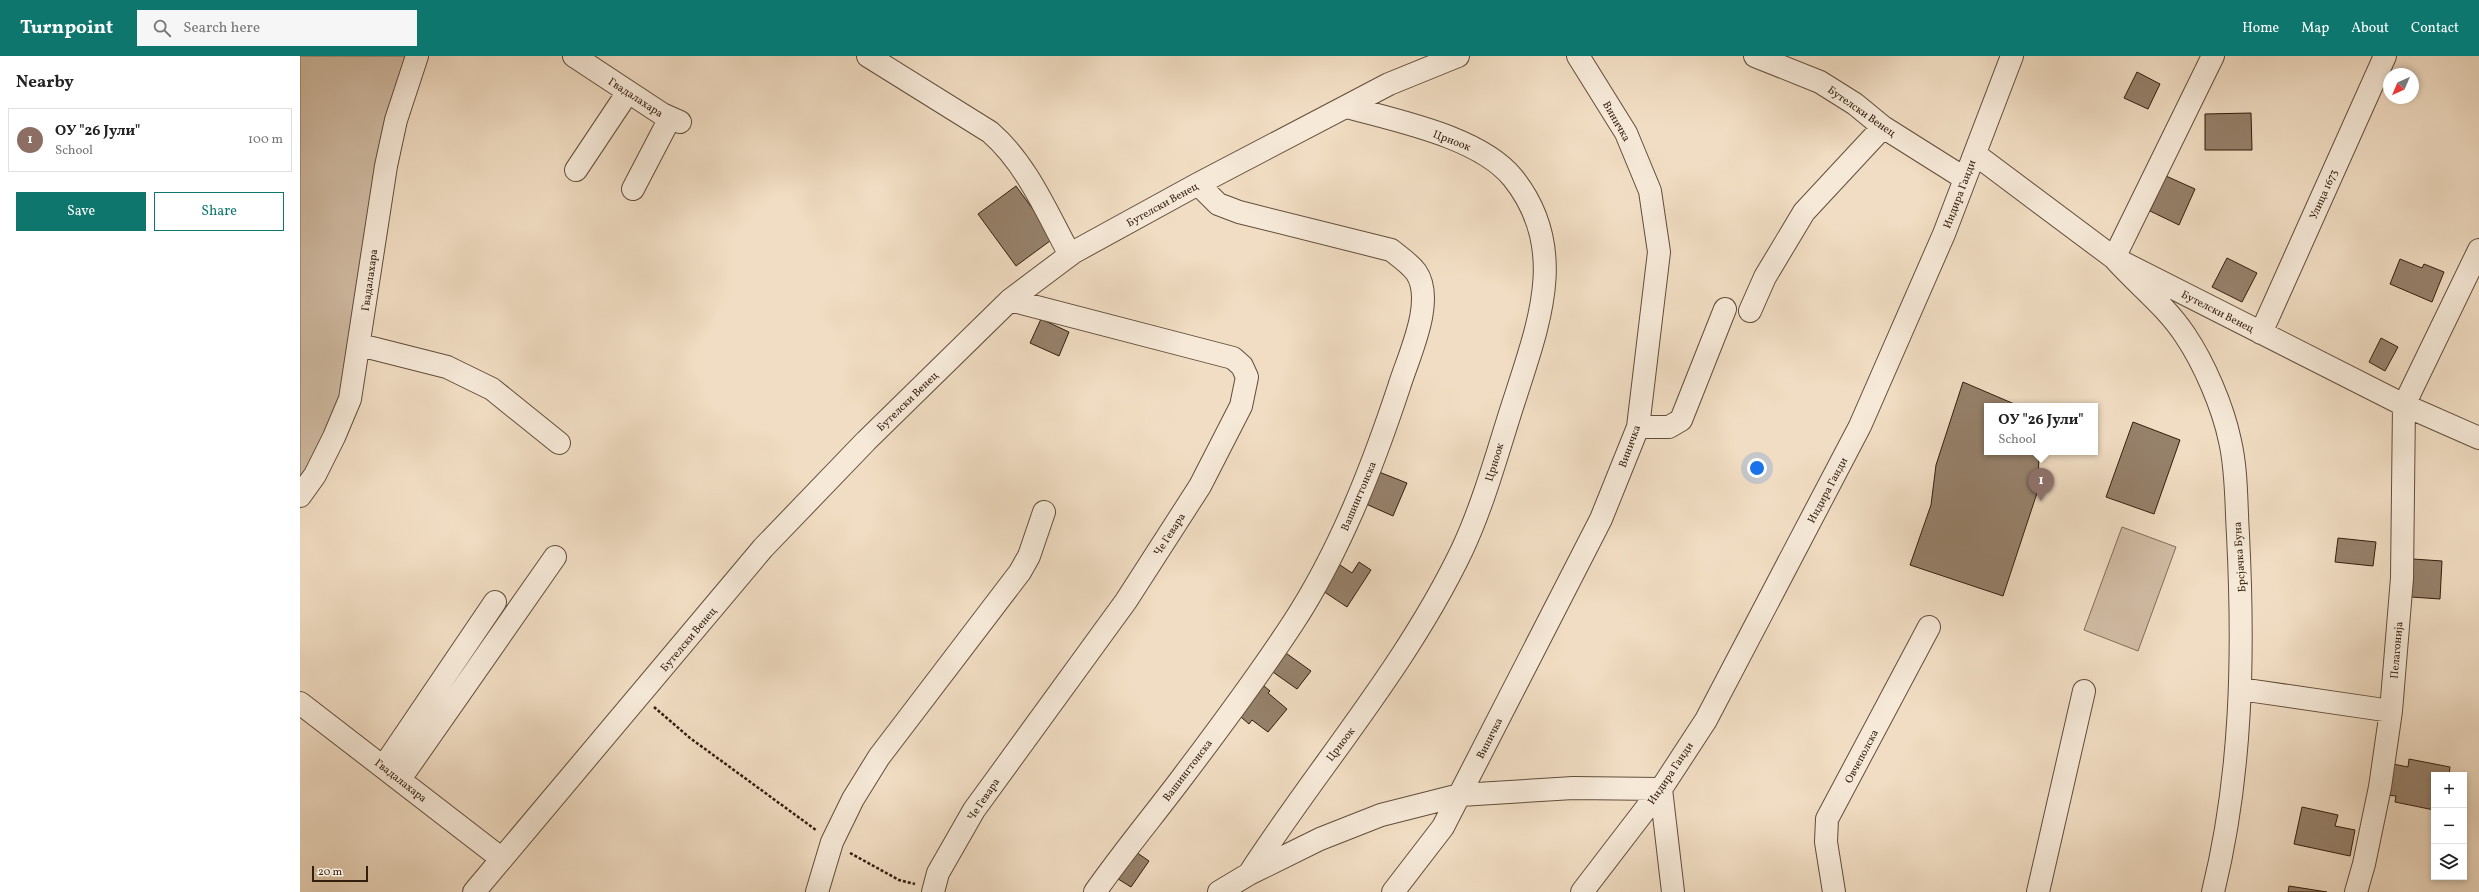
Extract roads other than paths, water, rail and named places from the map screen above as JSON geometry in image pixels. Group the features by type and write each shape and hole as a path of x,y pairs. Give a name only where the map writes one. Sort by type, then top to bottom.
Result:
{"street":[{"name":"Гвадалахара","path":"300,496 315,475 342,420 350,399 360,345 386,166 396,120 416,56"},
{"name":"Гвадалахара","path":"574,56 628,92 675,120 633,189"},
{"path":"868,56 990,132 1008,147 1022,166 1070,256"},
{"name":"Бутелски Венец","path":"474,892 641,696 762,548 866,441 1010,300 1070,256 1198,184 1389,84 1458,56"},
{"name":"Виничка","path":"1393,892 1444,827 1601,519 1638,428 1659,252 1650,191 1626,133 1578,56"},
{"name":"Бутелски Венец","path":"1755,56 1820,82 1855,104 1884,127 1964,178"},
{"name":"Индира Ганди","path":"1582,892 1661,789 1706,720 1860,426 1944,234 1964,178 1975,154 2012,56"},
{"path":"2114,258 2213,56"},
{"name":"Улица 1673","path":"2261,333 2385,56"},
{"path":"576,170 628,92"},
{"name":"Црноок","path":"1249,874 1290,811 1393,670 1462,550 1487,485 1538,326 1544,294 1545,248 1533,208 1513,178 1491,156 1461,142 1411,125 1347,107"},
{"path":"1750,312 1765,277 1804,212 1884,127"},
{"name":"Бутелски Венец","path":"1975,154 2114,258 2404,405 2479,438"},
{"name":"Вашингтонска","path":"1095,892 1120,856 1184,776 1294,622 1324,571 1371,465 1421,319 1423,288 1417,274 1406,260 1390,250 1239,212 1218,204 1198,184"},
{"path":"2404,405 2479,250"},
{"name":"Брсјачка Буна","path":"2114,258 2162,306 2186,335 2204,369 2224,419 2235,470 2242,597 2238,736 2226,830 2213,892"},
{"name":"Че Гевара","path":"933,890 938,873 974,810 1126,601 1200,486 1241,406 1247,376 1242,366 1233,358 1010,300"},
{"path":"1638,428 1669,427 1681,420 1725,309"},
{"path":"360,345 447,367 492,389 559,444"},
{"name":"Пелагонија","path":"2356,892 2364,864 2380,787 2391,710 2402,578 2404,405"},
{"path":"817,892 832,842 853,799 879,757 1020,572 1029,556 1044,512"},
{"path":"392,773 555,557"},
{"path":"392,773 495,602"},
{"name":"Овчеполска","path":"1834,892 1826,842 1827,819 1929,628"},
{"path":"2240,689 2391,710"},
{"path":"2038,892 2084,691"},
{"name":"Гвадалахара","path":"300,703 502,859"},
{"path":"1219,892 1249,874 1320,839 1381,815 1460,795 1573,788 1661,789 1673,892"}],"place":[{"name":"ОУ \"26 Јули\"","path":"2041,501"}]}
